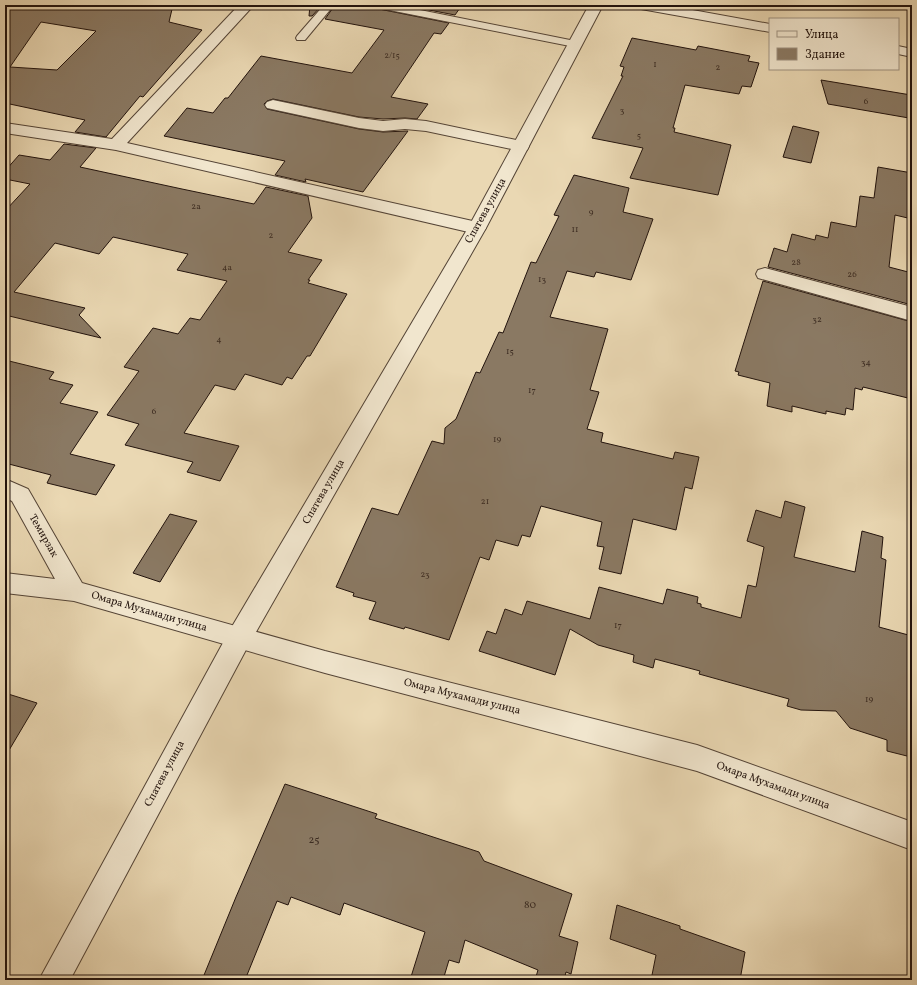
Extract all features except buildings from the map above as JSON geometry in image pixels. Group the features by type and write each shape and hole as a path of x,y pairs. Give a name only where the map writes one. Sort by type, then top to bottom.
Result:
{"street":[{"path":"116,145 247,5"},
{"name":"Спатева улица","path":"54,980 239,638 477,228 596,5"},
{"path":"641,5 769,28"},
{"path":"899,50 912,53"},
{"path":"273,105 359,123 384,126 405,124 426,126 521,146"},
{"path":"5,128 116,145 477,228"},
{"path":"765,274 912,314"},
{"name":"Темирзак","path":"5,488 20,495 74,591"},
{"name":"Омара Мухамади улица","path":"5,583 74,591 239,638 697,758 912,836"}],"lane":[{"path":"301,38 329,5"},
{"path":"379,5 575,44"}]}
